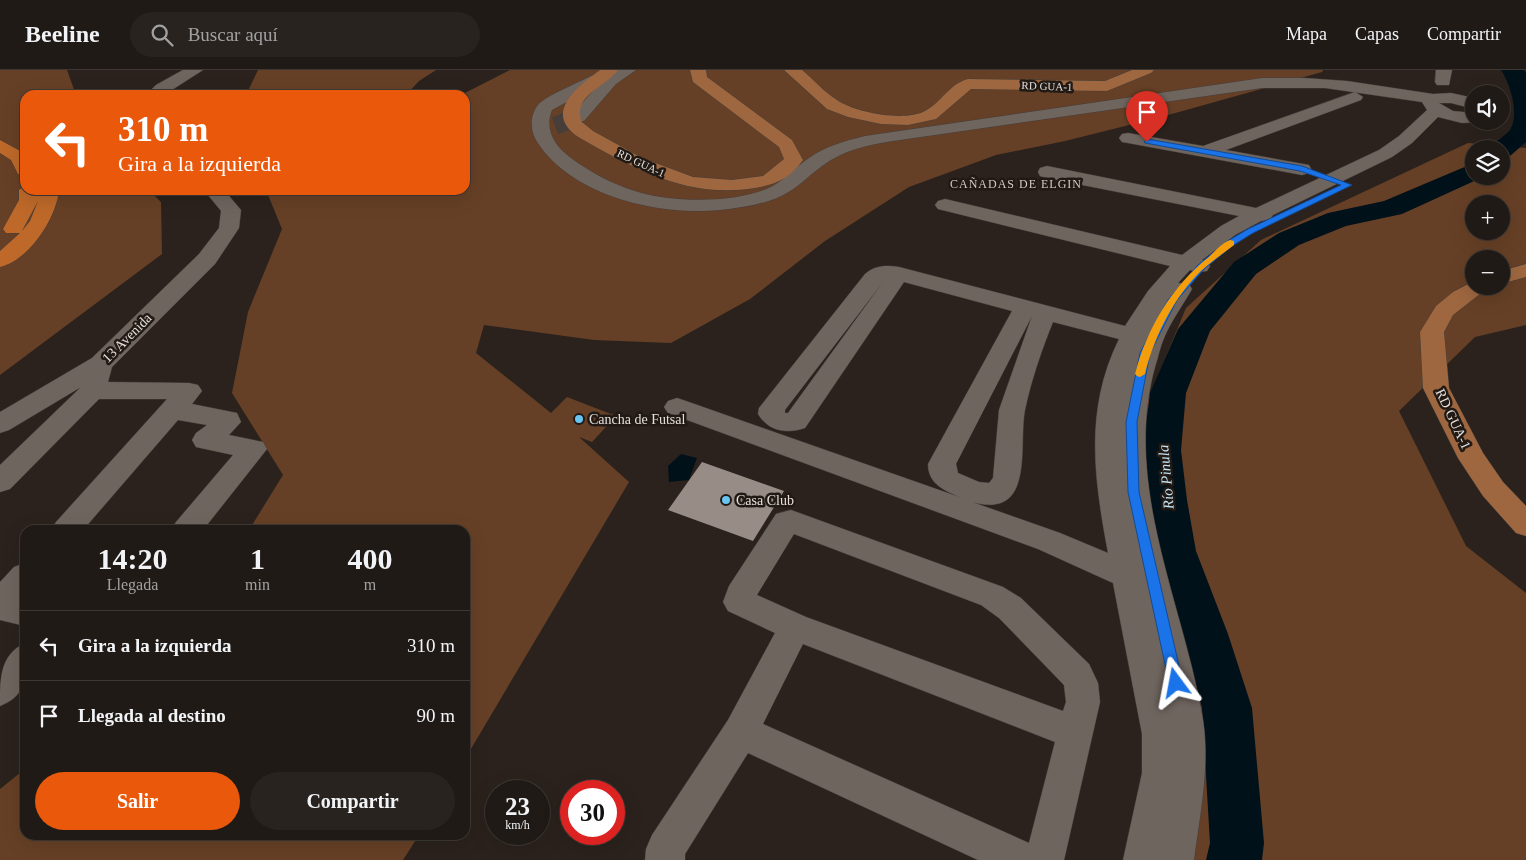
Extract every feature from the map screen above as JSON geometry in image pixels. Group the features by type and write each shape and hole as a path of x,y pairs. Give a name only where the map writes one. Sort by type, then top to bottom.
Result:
{"highway":[{"path":"0,126 20,140"},
{"path":"0,145 18,157 20,161"},
{"path":"0,245 22,216 29,200 29,195"},
{"path":"0,261 17,248 33,230 44,214 48,195"}],"main road":[{"name":"RD GUA-1","path":"574,115 571,118 577,128 618,153 666,175 694,183 713,185 746,184 773,179 794,160 786,144 698,79 698,70"},
{"name":"RD GUA-1","path":"792,70 831,104 842,110 893,122 929,116 955,90 968,84 1107,86 1146,70"},
{"path":"574,115 576,101 603,75"},
{"path":"1510,275 1526,270"},
{"name":"RD GUA-1","path":"1465,295 1444,311 1432,332 1436,388 1472,458 1493,489 1526,525"}],"street":[{"path":"160,90 195,70"},
{"path":"548,121 574,115 610,81 628,70"},
{"path":"603,75 545,107 552,133 560,145 581,162 660,201 705,205 766,195 786,187 827,154 853,142 1262,83 1304,83 1454,110"},
{"path":"1204,152 1355,97"},
{"path":"1143,860 1158,788 1161,761 1158,719 1136,622 1110,490 1109,418 1113,393 1138,344 1173,300 1193,265 1229,244 1267,216 1340,182 1393,162 1441,124 1454,110"},
{"path":"1289,122 1296,129 1267,148 1271,155 1302,169 1340,182"},
{"path":"1128,138 1302,169"},
{"path":"1047,172 1267,216"},
{"name":"13 Avenida","path":"93,390 100,364 207,259 229,228 231,210 218,195"},
{"path":"945,206 1193,265"},
{"path":"888,278 1138,344"},
{"path":"888,278 796,422 789,423 776,420 771,414 772,408 888,278"},
{"path":"1032,316 1012,410 1007,480 999,491 990,494 975,492 948,480 942,472 942,464 1032,316"},
{"path":"1138,344 1131,422 1134,492 1186,730 1186,781 1174,860"},
{"path":"0,424 100,364"},
{"path":"0,482 93,390 189,391 70,525"},
{"path":"677,408 1066,548 1154,586"},
{"path":"172,410 228,418 228,422 205,440 253,449 190,525"},
{"path":"1044,860 1076,733 1083,702 1081,683 1077,675 1004,602 791,520 786,522 739,598 739,602 795,627 1076,733"},
{"path":"1066,548 1098,578 1136,622"},
{"path":"20,582 0,606 20,611"},
{"path":"665,860 666,849 741,732 795,627"},
{"path":"0,690 20,664"},
{"path":"741,732 1022,860"}],"shaded area":[{"path":"0,70 67,70 74,90 20,90 20,195 154,195 161,202 162,254 0,375"},
{"path":"258,70 436,70 419,81 411,90 248,90"},
{"path":"510,70 1323,70 1322,72 1161,117 1065,141 996,155 909,187 825,241 750,299 671,343 594,340 484,325 476,353 551,413 567,397 616,416 592,442 579,437 629,482 470,751 470,525 252,525 283,475 232,393 248,312 282,229 268,195 470,195 470,90"},
{"path":"1465,144 1465,185 1510,185 1510,147 1526,148 1526,325 1475,337 1399,411 1466,546 1526,593 1526,860 1189,860 1155,539 1147,402 1186,308 1261,240"},
{"path":"681,454 697,458 689,480 669,482 668,466"},
{"path":"20,773 20,840 416,840 403,860 0,860 0,789"}],"building":[{"name":"Casa Club","path":"702,462 784,491 753,541 668,510"}],"waterway":[{"name":"Río Pinula","path":"1510,144 1524,125 1525,112 1522,87 1512,70"},
{"name":"Río Pinula","path":"1234,860 1237,843 1227,708 1205,634 1175,551 1167,500 1162,450 1168,393 1194,329 1245,268 1289,239 1338,219 1392,208 1465,175"}],"tunnel":[{"path":"555,126 578,117"}],"slow traffic":[{"path":"1140,374 1145,353 1173,300 1192,275 1230,243"}],"place":[{"name":"Cancha de Futsal","path":"579,419"},
{"name":"Casa Club","path":"726,500"}],"district":[{"name":"CAÑADAS DE ELGIN","path":"1016,184"}],"route":[{"path":"1147,142 1302,169 1348,185 1250,231 1229,244 1201,267 1192,275 1173,300 1145,353 1134,398 1131,422 1134,492 1176,683"}]}
